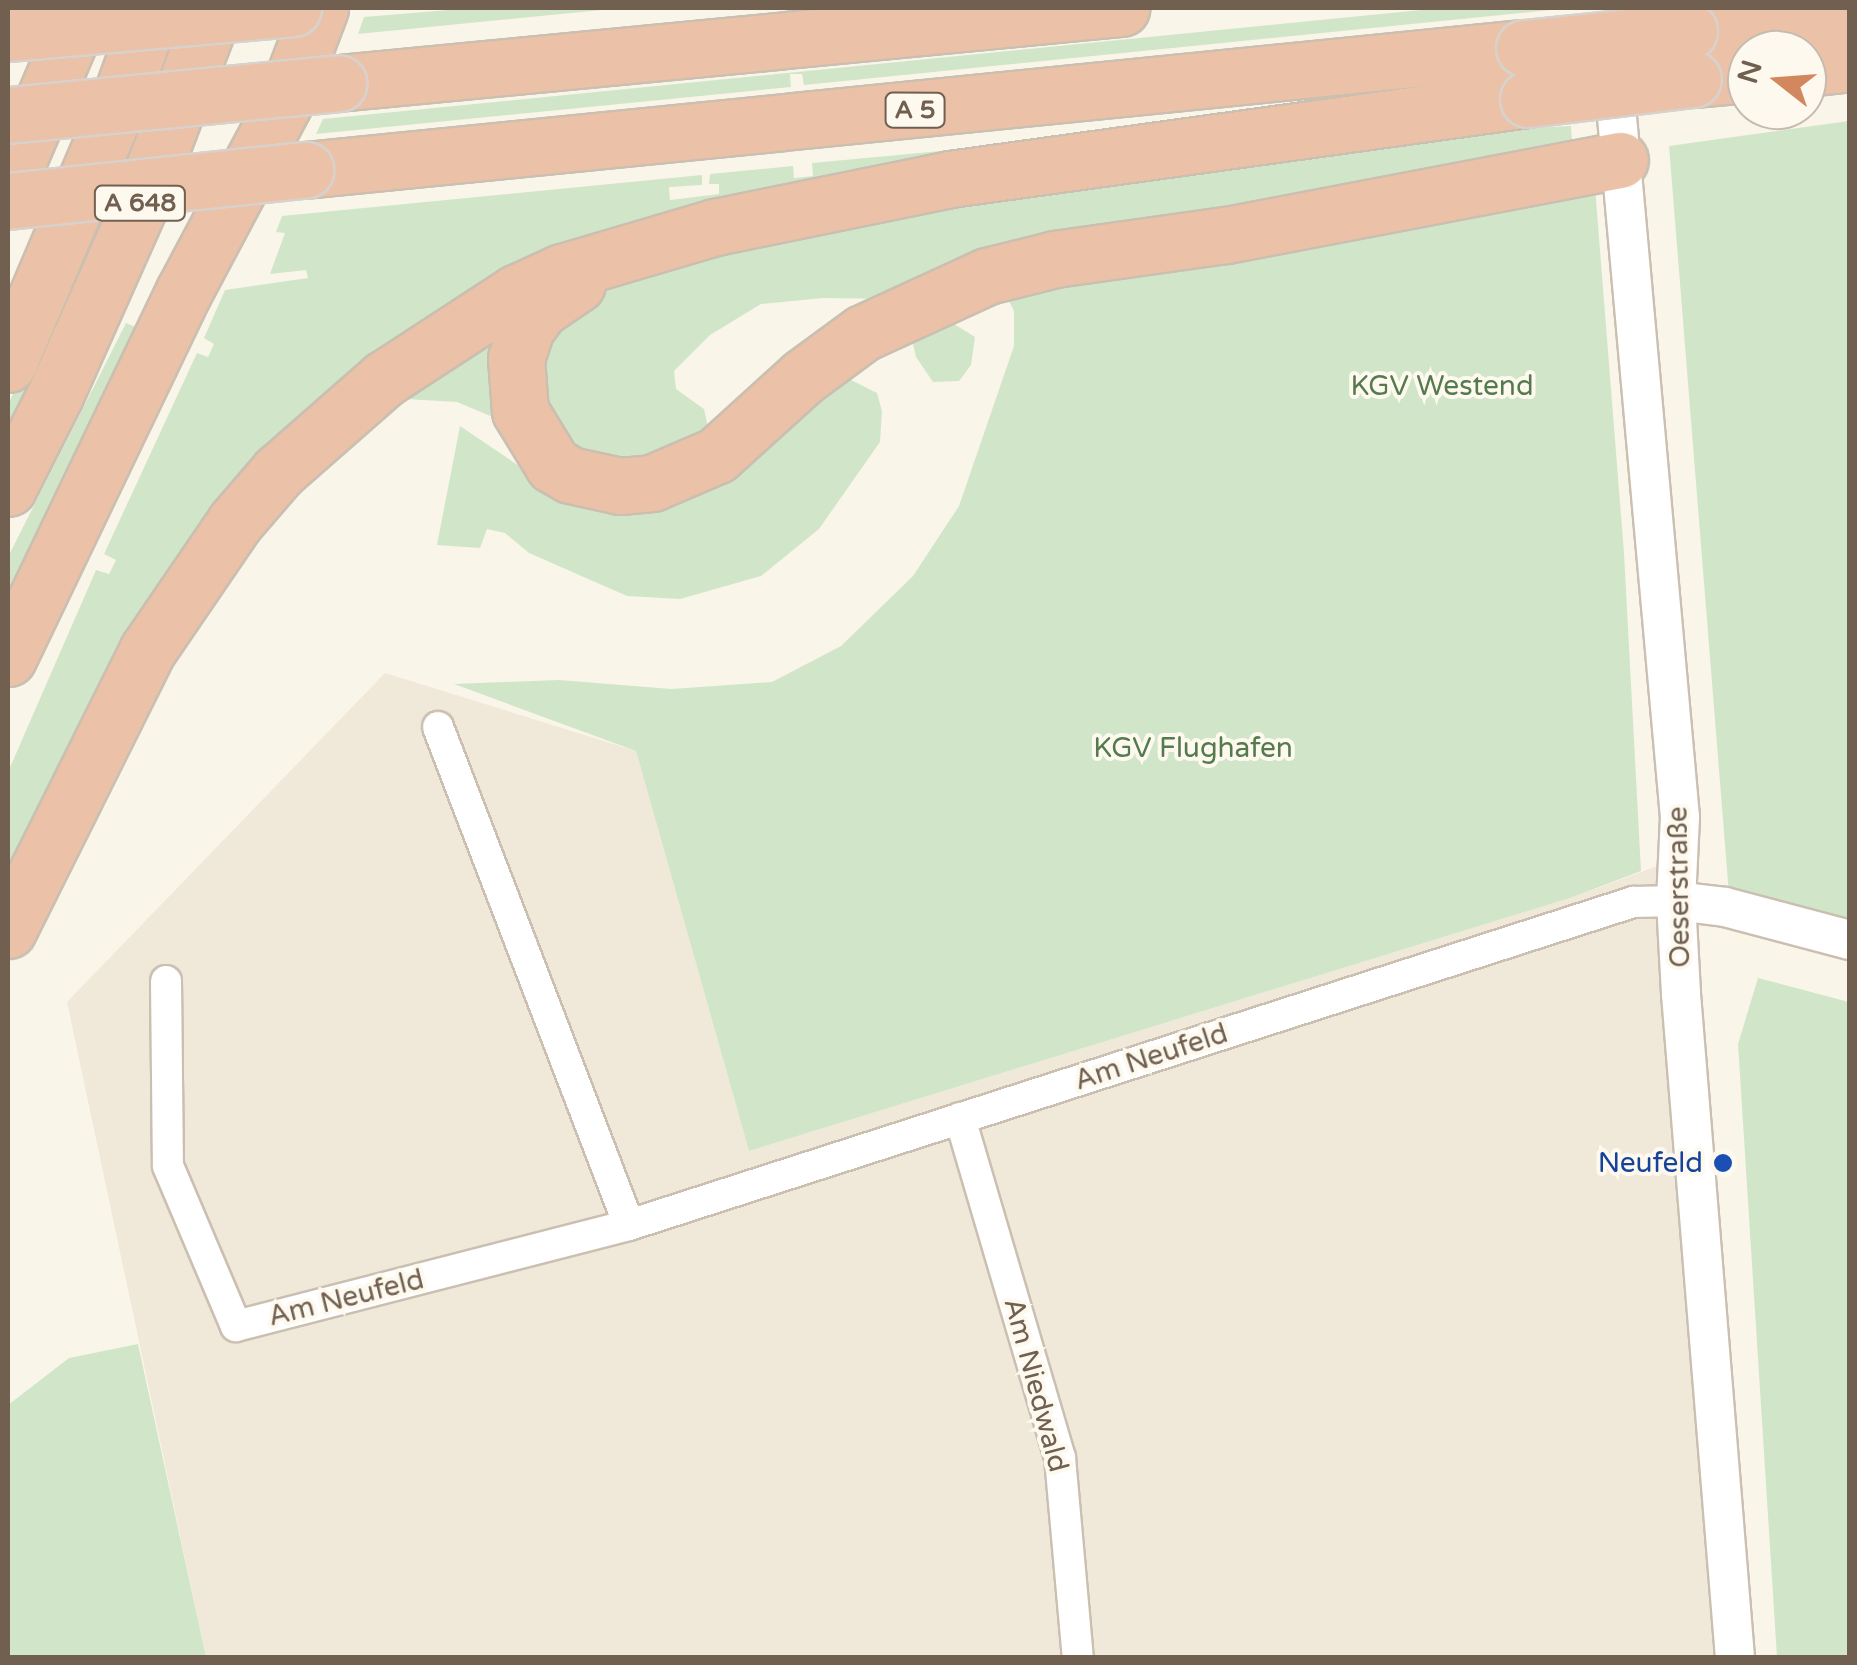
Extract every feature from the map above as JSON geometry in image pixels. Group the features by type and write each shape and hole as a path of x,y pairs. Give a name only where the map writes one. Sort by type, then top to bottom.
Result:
{"highway":[{"name":"A 648","path":"8,364 119,102 153,8"},
{"name":"A 648","path":"8,488 55,395 140,204 215,8"},
{"path":"8,115 1121,8"},
{"path":"8,33 299,10 284,103 182,293 8,658"},
{"name":"A 5","path":"8,200 305,170 1526,74 1691,55 1850,15"},
{"path":"8,184 77,18"},
{"name":"A 5","path":"1691,55 1727,67"},
{"name":"A 5","path":"8,930 147,650 192,578 278,472 384,379 468,320 562,272 766,215 1526,74"},
{"path":"628,254 540,309 526,328 516,358 520,410 553,465 570,475 620,486 652,484 717,455 803,377 864,334 987,276 1055,259 1226,235 1619,139"}],"street":[{"name":"Oeserstraße","path":"1619,139 1680,817 1676,901 1734,1658"},
{"path":"438,727 629,1225"},
{"path":"1676,901 1725,908 1850,940"},
{"name":"Am Neufeld","path":"166,981 168,1166 236,1326 629,1225 1634,902 1676,901"},
{"name":"Am Niedwald","path":"960,1118 1060,1458 1078,1658"}],"shaded area":[{"path":"385,673 636,751 749,1151 1570,898 1666,863 1726,1657 206,1657 67,1002"}],"green space":[{"path":"473,8 622,8 358,34 364,17"},
{"path":"1441,8 1571,8 804,85 802,74 790,74 791,87 316,134 323,119"},
{"path":"1529,120 1531,128 1571,126 1573,156 891,299 823,298 761,304 710,335 674,371 676,389 704,409 708,427 701,443 628,467 570,450 535,392 545,333 603,286 823,226"},
{"path":"1849,121 1849,939 1730,907 1669,146 1784,130 1827,130 1827,124"},
{"path":"1005,145 845,180 329,406 8,901 8,772 96,570 109,574 116,560 104,554 197,353 208,357 214,344 204,338 225,290 308,278 306,270 270,274 285,233 276,232 282,216 702,175 702,185 669,187 670,200 719,194 719,184 709,184 710,174 793,166 794,178 813,176 812,163"},
{"name":"KGV Flughafen","path":"1595,187 1624,553 1641,871 1570,898 749,1151 636,751 454,684 559,680 671,689 772,682 841,646 913,576 959,506 1014,346 1014,311 1007,297 998,292"},
{"path":"64,314 8,431 8,404 46,327"},
{"path":"126,323 138,328 8,597 8,557"},
{"path":"934,324 954,324 975,337 971,365 959,381 933,382 916,357 912,340"},
{"path":"508,334 514,426 457,402 406,399"},
{"path":"830,377 849,379 877,393 882,411 880,442 819,529 761,576 680,599 627,596 529,553 505,533 487,529 480,548 437,545 460,426 559,493 588,506"},
{"path":"1758,978 1849,1002 1849,1657 1777,1657 1738,1044"},
{"path":"138,1344 206,1657 8,1657 8,1405 69,1358"}],"place":[{"name":"Neufeld","path":"1723,1163"}],"park label":[{"name":"KGV Westend","path":"1442,386"}]}
